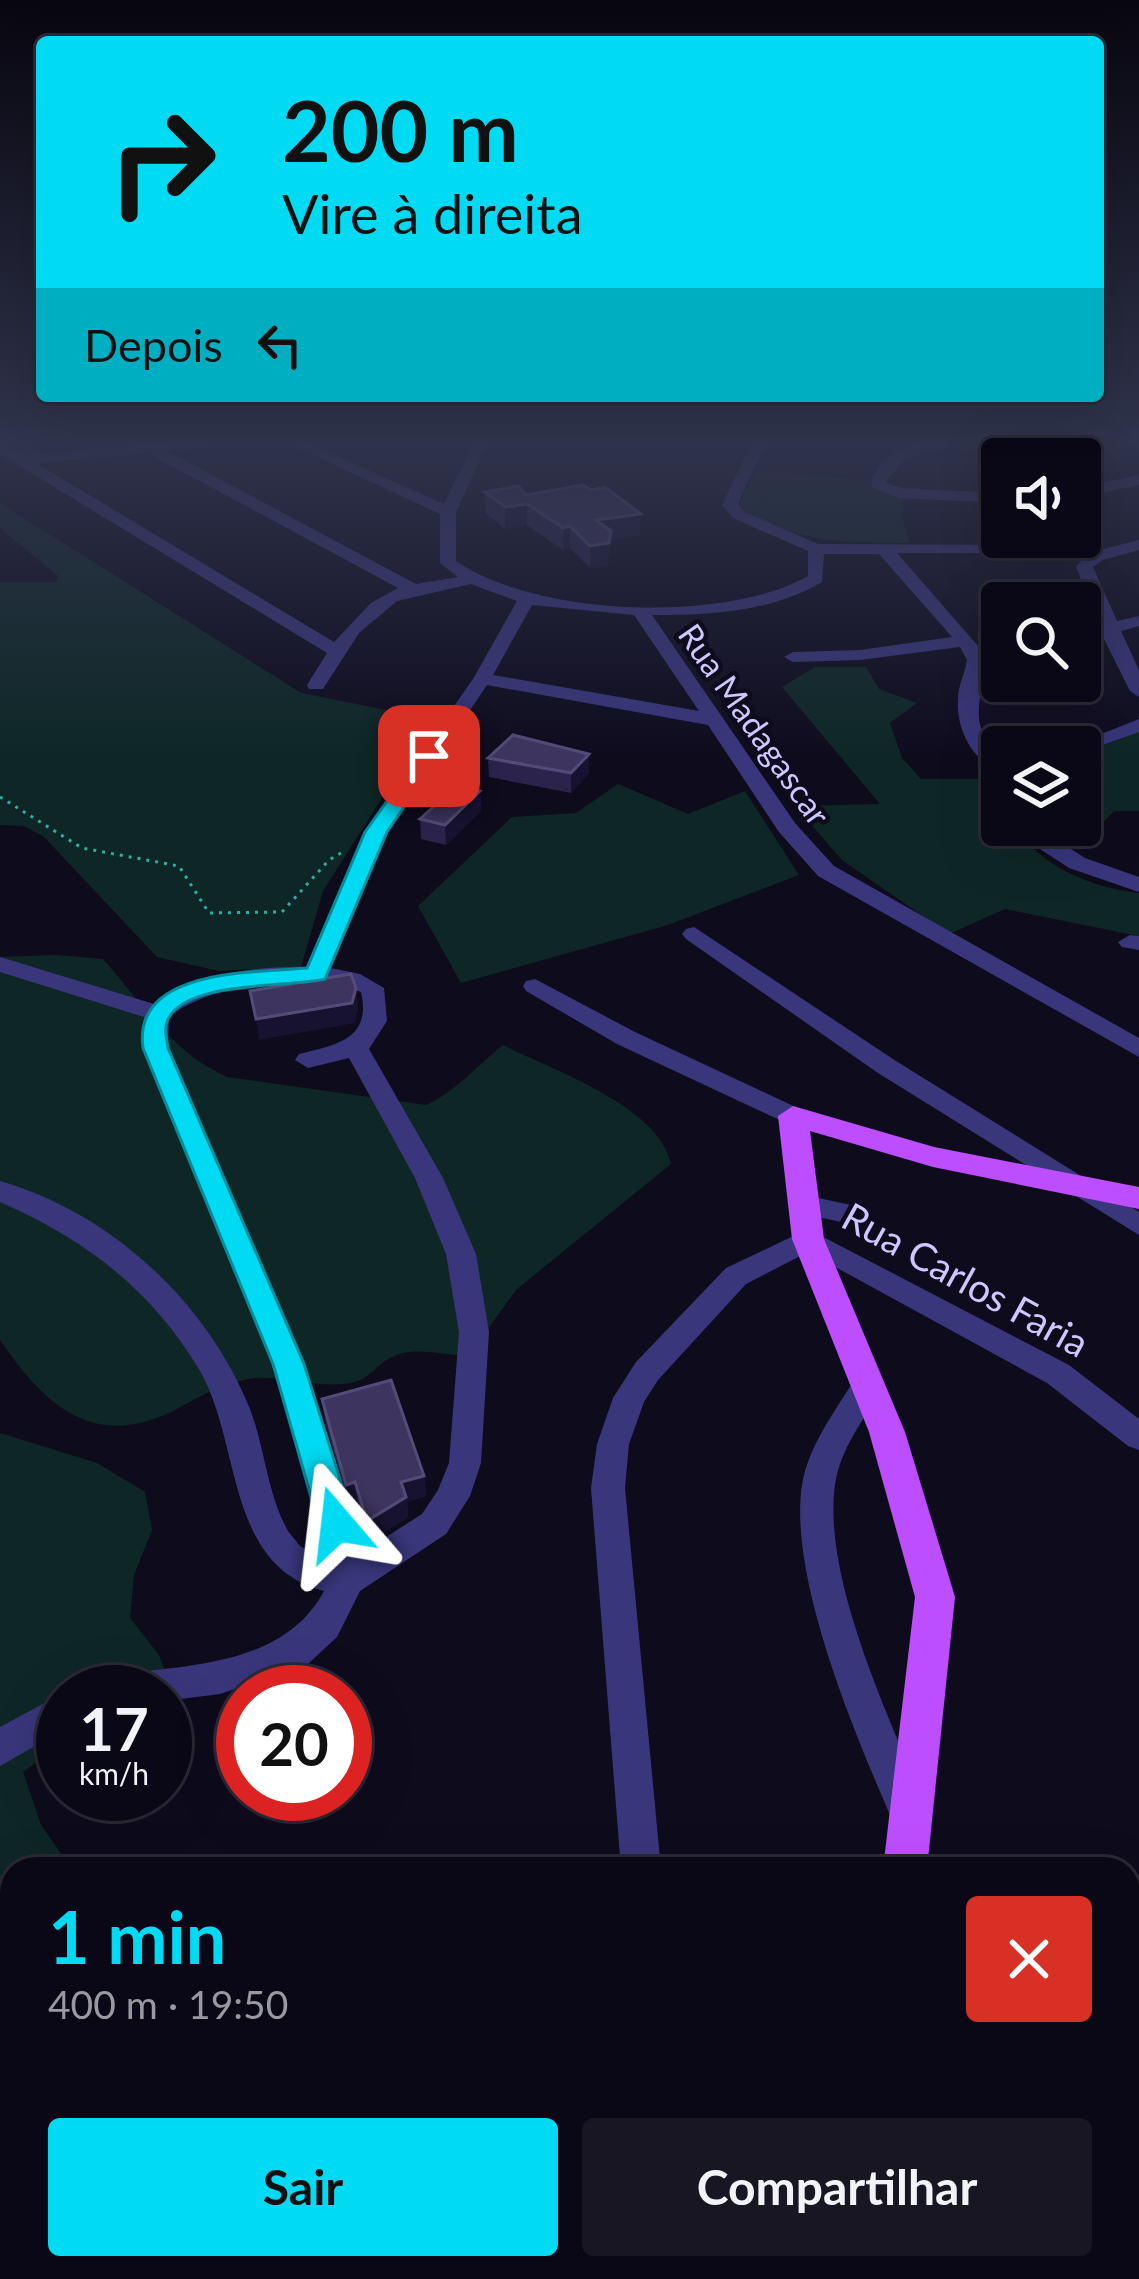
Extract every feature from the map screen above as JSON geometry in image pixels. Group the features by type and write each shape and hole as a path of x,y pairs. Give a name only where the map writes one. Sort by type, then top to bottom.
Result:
{"main road":[{"path":"906,1857 935,1597 910,1498 806,1222 793,1116 1012,1175 1139,1198"}],"street":[{"path":"163,546 337,651"},
{"path":"336,546 405,583 472,579"},
{"path":"448,546 448,562"},
{"path":"809,546 981,548"},
{"path":"1134,546 1097,556 1084,566 1139,691"},
{"path":"448,562 472,579 527,599 639,608 732,606 782,597 816,578 815,549"},
{"path":"884,549 978,659 967,700 981,748"},
{"path":"316,685 369,612 405,583 448,562"},
{"path":"317,974 376,832 482,680 527,599"},
{"name":"Rua Madagascar","path":"639,608 788,826 826,872 1139,1049"},
{"path":"1108,629 1139,621"},
{"path":"794,658 966,641"},
{"path":"482,680 715,720"},
{"path":"1101,739 1139,725"},
{"path":"1052,846 1077,862 1139,884"},
{"path":"694,934 887,1067 1139,1225"},
{"path":"0,964 157,1013"},
{"path":"157,1013 182,995 215,984 317,974 344,976 372,988 376,1017 367,1040 356,1048 308,1060"},
{"path":"535,986 626,1038 793,1116"},
{"path":"157,1013 155,1048 289,1364 348,1580"},
{"path":"192,1681 220,1677 296,1652 324,1626 348,1580 434,1524 453,1496 466,1462 474,1332 461,1253 429,1178 356,1048"},
{"path":"988,1128 1011,1156 1012,1175"},
{"path":"0,1191 75,1223 118,1254 169,1305 237,1416 251,1480 274,1537 299,1566 348,1580"},
{"path":"640,1857 608,1488 613,1444 629,1398 679,1334 736,1276 806,1222 846,1213"},
{"name":"Rua Carlos Faria","path":"806,1222 1058,1374 1139,1437"},
{"path":"867,1386 818,1488 821,1538 834,1605 862,1693 911,1819"},
{"path":"0,1748 36,1726"}],"path":[{"path":"0,797 82,848 179,866 209,913 282,912 329,860 376,832"}],"green space":[{"path":"22,546 69,546 301,693 432,719 323,891 301,967 219,971 157,957 44,837 24,826 0,825 0,582 56,582 58,576"},
{"path":"815,667 866,667 879,689 917,703 890,723 902,758 921,779 981,779 981,846 1032,846 1069,873 1139,893 1139,936 1005,909 949,934 842,860 795,806 880,804 782,687"},
{"path":"1139,731 1139,811 1114,811 1101,825 1101,746"},
{"path":"618,784 688,814 745,791 799,875 668,925 461,983 418,906 512,817 576,813"},
{"path":"0,957 103,959 173,1040 227,1077 426,1105 457,1086 503,1045 626,1108 662,1143 671,1164 517,1289 468,1356 407,1352 388,1359 362,1379 344,1384 249,1379 219,1387 144,1422 94,1423 52,1401 0,1340"},
{"path":"0,1433 97,1463 145,1492 152,1530 134,1575 130,1618 163,1665 36,1665 36,1763 23,1772 36,1821 64,1857 0,1857"}],"building":[{"path":"513,735 589,754 571,773 488,758"},
{"path":"458,785 480,791 445,825 420,819"},
{"path":"351,974 356,988 352,1003 256,1019 250,991"},
{"path":"391,1380 424,1476 401,1482 406,1497 367,1521 355,1482 346,1485 322,1399"}],"route":[{"path":"337,1524 289,1364 155,1048 153,1028 157,1013 166,1004 215,984 317,974 376,832 429,756"}]}
